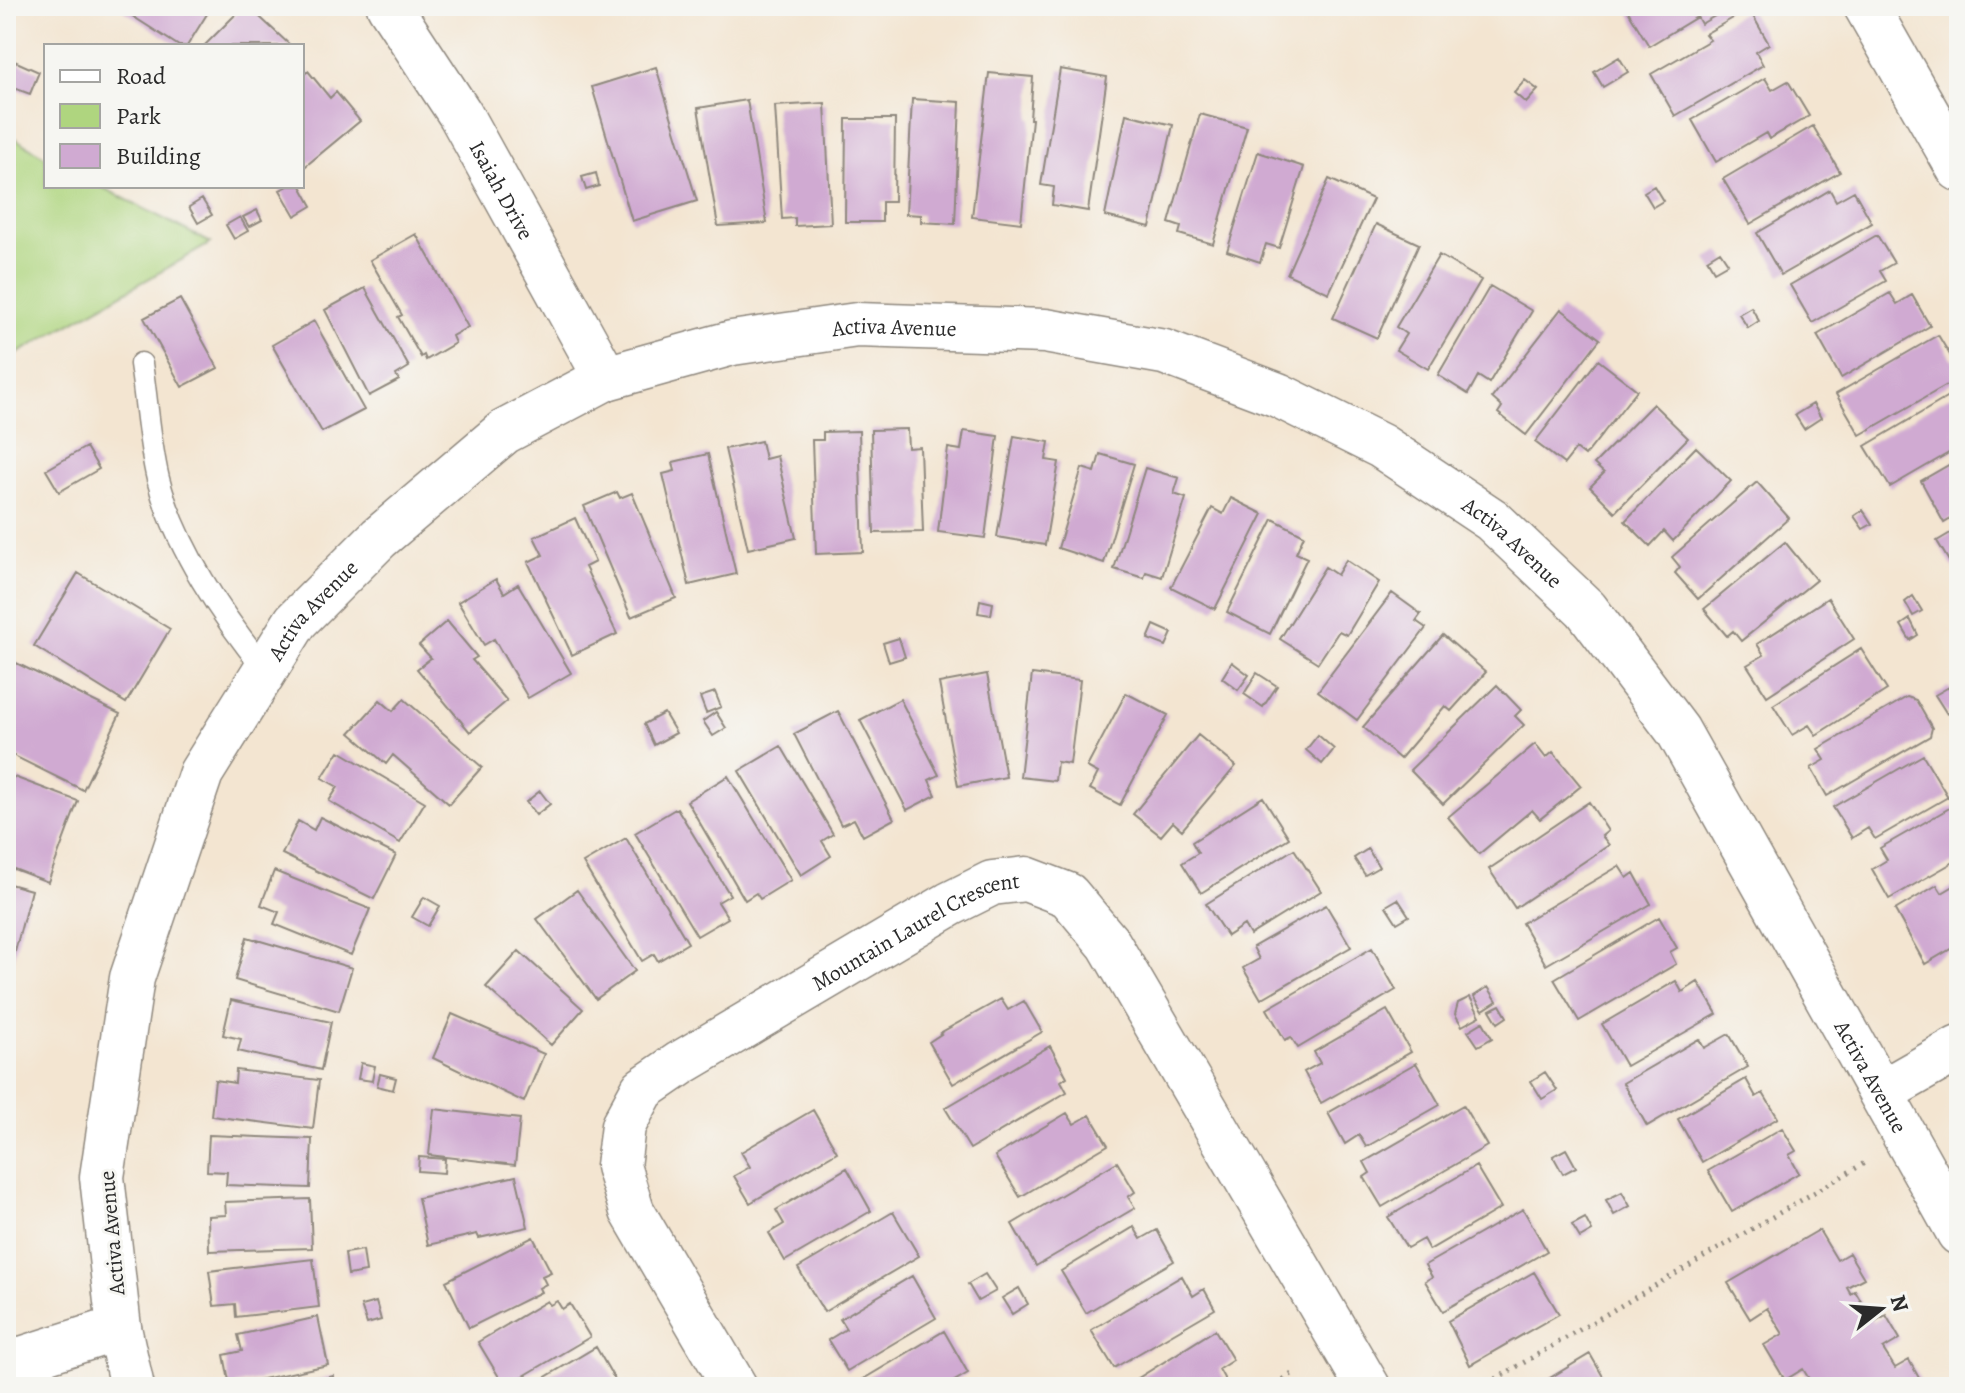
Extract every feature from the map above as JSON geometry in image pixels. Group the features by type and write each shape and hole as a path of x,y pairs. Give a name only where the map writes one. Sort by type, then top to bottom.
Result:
{"street":[{"name":"Isaiah Drive","path":"389,6 460,114 606,378"},
{"path":"1866,6 1959,169"},
{"name":"Activa Avenue","path":"132,1387 119,1328 102,1177 132,978 201,773 296,621 379,538 504,432 606,378 732,343 857,325 1045,331 1164,352 1278,395 1381,446 1492,520 1586,609 1678,731 1959,1233"},
{"name":"Mountain Laurel Crescent","path":"735,1387 632,1211 618,1166 623,1126 643,1089 681,1063 950,904 992,883 1026,879 1068,895 1109,944 1368,1387"},
{"path":"1882,1092 1959,1048"},
{"path":"6,1364 119,1328"}],"lane":[{"path":"141,364 159,480 181,540 228,625 266,670"}],"path":[{"path":"1482,1387 1880,1154"},
{"path":"1269,1387 1292,1374"}],"green space":[{"path":"6,133 44,156 44,188 104,188 211,243 6,360"}],"building":[{"path":"126,6 212,6 188,44 176,44 123,10"},
{"path":"244,6 248,6 289,44 206,44"},
{"path":"1625,6 1732,6 1701,24 1697,17 1649,46"},
{"path":"1749,9 1769,44 1756,52 1763,65 1675,116 1651,74 1710,40 1705,34"},
{"path":"1619,57 1628,72 1603,87 1594,72"},
{"path":"12,60 39,72 30,94 6,85"},
{"path":"656,67 697,201 632,221 592,87"},
{"path":"1060,69 1107,77 1088,211 1052,205 1054,187 1041,185"},
{"path":"308,71 330,98 336,92 360,121 304,167 304,74"},
{"path":"989,73 1033,77 1032,119 1021,223 972,217"},
{"path":"1765,78 1772,90 1788,81 1809,116 1769,139 1766,133 1716,162 1692,120"},
{"path":"1525,80 1538,90 1526,103 1514,93"},
{"path":"912,99 960,102 955,224 921,222 921,215 906,214"},
{"path":"747,100 767,223 718,226 698,108"},
{"path":"825,103 831,224 795,226 795,218 782,219 775,106"},
{"path":"1126,114 1173,125 1150,227 1105,216"},
{"path":"1200,114 1247,127 1213,244 1179,234 1181,227 1169,223"},
{"path":"846,119 895,119 894,202 882,202 882,222 845,222"},
{"path":"1813,126 1840,172 1750,224 1723,179"},
{"path":"1258,152 1304,167 1279,248 1266,244 1260,262 1227,251"},
{"path":"596,173 599,186 586,190 582,177"},
{"path":"1329,179 1373,199 1329,293 1287,274"},
{"path":"1654,186 1663,201 1653,207 1644,192"},
{"path":"302,188 312,206 295,216 280,190"},
{"path":"1830,190 1836,201 1854,191 1872,223 1781,275 1757,233"},
{"path":"202,199 212,215 198,223 189,207"},
{"path":"257,210 262,220 249,227 243,217"},
{"path":"240,217 248,231 234,239 226,225"},
{"path":"1376,224 1419,244 1377,338 1333,318"},
{"path":"416,234 468,327 452,336 455,343 426,360 424,355 421,357 398,317 402,315 370,260"},
{"path":"1877,235 1894,263 1880,271 1886,281 1812,323 1790,285"},
{"path":"1720,251 1728,263 1714,271 1707,259"},
{"path":"1439,255 1481,280 1428,369 1396,350 1406,334 1396,327"},
{"path":"1490,286 1532,311 1489,383 1478,376 1468,394 1438,375"},
{"path":"365,288 409,367 396,375 399,380 369,396 325,310"},
{"path":"1890,293 1897,304 1912,295 1930,326 1841,378 1817,335"},
{"path":"180,299 218,368 182,387 144,318"},
{"path":"1751,307 1759,321 1748,328 1739,314"},
{"path":"1561,309 1600,339 1526,435 1498,413 1502,407 1492,398"},
{"path":"314,321 364,410 322,432 272,345"},
{"path":"1938,335 1959,370 1959,378 1860,435 1836,394"},
{"path":"1598,360 1637,390 1585,456 1576,449 1564,464 1535,442"},
{"path":"1953,394 1959,404 1959,447 1890,487 1865,446"},
{"path":"1653,404 1688,438 1615,512 1590,487 1604,473 1594,464"},
{"path":"1813,404 1821,418 1804,429 1795,415"},
{"path":"907,429 908,448 920,447 923,532 874,533 871,430"},
{"path":"859,431 863,552 816,554 812,440 823,440 823,432"},
{"path":"964,431 998,436 985,538 938,532 948,448 961,450"},
{"path":"1014,436 1049,442 1046,460 1059,462 1045,545 997,537"},
{"path":"761,441 765,459 777,456 796,538 748,549 725,449"},
{"path":"86,447 99,469 59,492 46,470"},
{"path":"1696,447 1731,481 1673,541 1664,531 1650,546 1625,521"},
{"path":"708,454 736,574 689,585 663,474 675,471 673,462"},
{"path":"1100,454 1134,464 1104,563 1058,548 1082,468 1095,472"},
{"path":"1959,459 1959,514 1944,523 1921,481"},
{"path":"1145,468 1179,478 1174,494 1186,498 1162,577 1146,572 1144,578 1114,569"},
{"path":"1757,482 1789,518 1698,599 1675,573 1680,567 1672,557"},
{"path":"617,492 620,498 632,493 676,598 631,617 584,506"},
{"path":"1231,498 1263,514 1215,609 1171,587 1212,508 1223,514"},
{"path":"1863,510 1872,524 1863,529 1854,516"},
{"path":"575,518 595,562 585,567 617,634 572,655 528,562 543,555 534,537"},
{"path":"1273,519 1304,535 1296,553 1307,558 1270,634 1227,612"},
{"path":"1959,528 1959,578 1937,541"},
{"path":"1785,542 1816,580 1741,641 1733,631 1727,636 1704,609"},
{"path":"1346,560 1379,582 1347,635 1339,631 1318,663 1280,639 1325,567 1337,575"},
{"path":"78,573 170,629 126,703 34,646"},
{"path":"496,579 504,593 518,584 571,673 528,698 494,639 484,645 458,602"},
{"path":"1392,593 1421,614 1416,621 1426,628 1357,720 1318,691"},
{"path":"1913,596 1922,611 1913,616 1905,602"},
{"path":"1828,598 1854,639 1767,696 1747,665 1764,655 1757,644"},
{"path":"980,600 993,603 991,615 978,613"},
{"path":"1910,619 1918,635 1910,640 1901,625"},
{"path":"447,621 477,657 472,660 507,701 470,732 417,669 431,658 419,645"},
{"path":"1154,625 1172,633 1166,646 1148,639"},
{"path":"1443,635 1486,672 1451,711 1445,706 1400,759 1363,727"},
{"path":"899,638 905,657 889,662 883,643"},
{"path":"1861,649 1887,690 1816,735 1809,725 1792,735 1773,705"},
{"path":"6,658 120,714 83,790 6,752"},
{"path":"1232,662 1249,675 1238,690 1222,678"},
{"path":"1257,673 1277,686 1263,707 1244,694"},
{"path":"987,674 1006,777 958,786 939,683"},
{"path":"1032,674 1080,680 1070,764 1057,762 1055,781 1020,777"},
{"path":"1497,685 1521,710 1515,716 1524,725 1443,804 1410,770"},
{"path":"1949,687 1959,707 1947,714 1935,695"},
{"path":"715,692 721,707 706,713 700,697"},
{"path":"1126,693 1168,715 1120,805 1090,789 1098,773 1087,767"},
{"path":"1907,697 1916,700 1932,728 1930,736 1827,796 1811,768 1825,760 1818,749"},
{"path":"404,699 482,767 449,804 393,755 386,764 350,733 380,700 393,711"},
{"path":"900,699 939,775 929,780 936,795 907,810 860,720"},
{"path":"838,711 894,819 863,836 854,819 841,825 794,734"},
{"path":"716,712 726,728 713,736 703,721"},
{"path":"664,713 676,733 654,745 644,724"},
{"path":"1198,735 1236,766 1182,830 1173,822 1161,836 1133,814"},
{"path":"1318,735 1334,749 1322,764 1306,750"},
{"path":"1535,744 1546,758 1553,752 1581,786 1540,819 1532,810 1479,854 1448,817"},
{"path":"781,746 833,834 822,841 831,856 801,875 739,771"},
{"path":"339,751 425,802 400,843 329,801 338,787 322,778"},
{"path":"1923,755 1948,797 1875,839 1868,828 1852,838 1833,807"},
{"path":"6,774 78,801 48,882 6,866"},
{"path":"728,776 791,880 760,899 756,893 745,900 687,801"},
{"path":"540,791 550,804 536,815 526,802"},
{"path":"1263,797 1289,838 1201,893 1182,863 1198,853 1192,842"},
{"path":"1589,802 1608,831 1602,836 1609,845 1515,908 1489,869"},
{"path":"1953,806 1959,816 1959,859 1889,899 1872,869 1887,860 1880,848"},
{"path":"677,808 730,895 718,902 728,918 697,936 635,833"},
{"path":"320,817 396,855 374,899 282,854 298,821 314,830"},
{"path":"626,838 688,943 658,961 654,954 642,961 583,863"},
{"path":"1294,849 1321,891 1250,935 1244,925 1227,936 1206,904"},
{"path":"1368,849 1379,867 1365,875 1354,858"},
{"path":"1619,866 1627,878 1634,873 1651,904 1546,965 1522,923"},
{"path":"274,871 370,909 351,955 274,924 279,912 261,905"},
{"path":"6,883 31,890 10,971 6,970"},
{"path":"1959,883 1959,944 1925,964 1895,910 1937,885 1942,893"},
{"path":"577,890 635,971 596,999 537,919"},
{"path":"424,897 440,906 428,926 412,917"},
{"path":"1398,899 1409,916 1397,923 1386,906"},
{"path":"1326,905 1351,947 1261,999 1243,968 1259,959 1253,947"},
{"path":"1659,917 1677,948 1670,952 1676,964 1579,1021 1554,979"},
{"path":"247,937 352,968 339,1011 235,980"},
{"path":"1372,948 1396,990 1298,1048 1291,1037 1285,1040 1267,1009"},
{"path":"519,951 583,1009 551,1045 486,987"},
{"path":"1676,981 1682,992 1698,982 1717,1014 1626,1066 1602,1024"},
{"path":"1488,987 1497,1001 1483,1010 1474,996"},
{"path":"1470,997 1480,1016 1462,1026 1455,1014 1458,1003"},
{"path":"1001,999 1008,1010 1024,1001 1042,1032 953,1084 929,1042"},
{"path":"231,1000 331,1022 321,1070 238,1051 241,1039 223,1035"},
{"path":"1500,1005 1507,1017 1498,1023 1490,1010"},
{"path":"1387,1010 1411,1052 1321,1103 1304,1072 1320,1063 1314,1052"},
{"path":"452,1014 544,1054 524,1102 433,1058"},
{"path":"1483,1022 1492,1038 1478,1046 1468,1031"},
{"path":"1729,1034 1748,1067 1647,1126 1623,1083 1699,1039 1704,1048"},
{"path":"1050,1046 1067,1077 1061,1081 1067,1092 970,1149 945,1108"},
{"path":"361,1063 375,1066 372,1081 358,1079"},
{"path":"1416,1063 1440,1105 1366,1147 1359,1135 1345,1144 1328,1113"},
{"path":"236,1070 319,1080 313,1129 211,1116 215,1080 235,1083"},
{"path":"1545,1072 1557,1090 1542,1099 1531,1081"},
{"path":"380,1074 396,1078 393,1090 377,1086"},
{"path":"1746,1079 1756,1097 1763,1093 1778,1118 1702,1162 1678,1119"},
{"path":"1463,1105 1487,1146 1382,1207 1364,1177 1370,1173 1364,1162"},
{"path":"434,1109 520,1119 515,1165 429,1155"},
{"path":"813,1110 837,1152 750,1203 734,1176 750,1167 741,1152"},
{"path":"1067,1113 1074,1124 1090,1115 1108,1145 1020,1197 995,1156"},
{"path":"1782,1128 1796,1151 1789,1155 1799,1173 1732,1212 1708,1171"},
{"path":"209,1135 312,1139 310,1188 226,1185 227,1172 207,1171"},
{"path":"1566,1149 1576,1167 1563,1174 1553,1156"},
{"path":"419,1157 445,1159 444,1173 418,1171"},
{"path":"1117,1162 1135,1192 1128,1197 1135,1208 1036,1266 1012,1224"},
{"path":"1476,1166 1501,1208 1429,1250 1423,1239 1407,1248 1388,1217"},
{"path":"847,1168 871,1211 785,1261 769,1233 784,1224 776,1210"},
{"path":"516,1176 528,1227 428,1245 418,1198"},
{"path":"1622,1192 1630,1206 1614,1215 1606,1200"},
{"path":"310,1199 312,1248 209,1251 208,1216 226,1215 225,1202"},
{"path":"1523,1209 1547,1251 1443,1311 1425,1281 1432,1277 1425,1265"},
{"path":"893,1212 919,1256 824,1312 798,1268"},
{"path":"1585,1218 1592,1231 1580,1238 1572,1225"},
{"path":"1134,1227 1141,1239 1157,1230 1174,1261 1086,1313 1061,1271"},
{"path":"1819,1230 1837,1260 1849,1253 1864,1278 1847,1287 1851,1294 1855,1291 1873,1322 1886,1315 1900,1339 1883,1349 1895,1368 1909,1360 1924,1387 1814,1387 1803,1369 1785,1380 1764,1345 1783,1334 1767,1308 1750,1319 1728,1283"},
{"path":"533,1237 551,1272 542,1276 546,1284 539,1288 541,1292 469,1328 446,1281"},
{"path":"363,1250 366,1272 348,1275 345,1253"},
{"path":"313,1259 319,1307 236,1317 235,1304 214,1306 209,1271"},
{"path":"1534,1272 1559,1314 1470,1365 1448,1321"},
{"path":"985,1274 996,1291 978,1301 968,1284"},
{"path":"912,1276 936,1318 847,1371 828,1340 846,1329 840,1319"},
{"path":"1182,1276 1193,1296 1204,1289 1215,1309 1114,1368 1091,1330"},
{"path":"1019,1288 1028,1304 1012,1314 1002,1298"},
{"path":"547,1301 550,1305 557,1301 562,1309 570,1304 590,1337 505,1387 478,1342"},
{"path":"376,1302 381,1320 367,1324 361,1306"},
{"path":"318,1317 328,1365 230,1386 224,1355 242,1351 238,1335"},
{"path":"1215,1330 1233,1360 1219,1369 1225,1380 1212,1387 1124,1387"},
{"path":"944,1331 968,1373 944,1387 857,1387 855,1384"},
{"path":"596,1347 619,1387 529,1387"},
{"path":"1590,1354 1609,1387 1535,1387"},
{"path":"333,1376 336,1387 298,1387 298,1386"}]}
